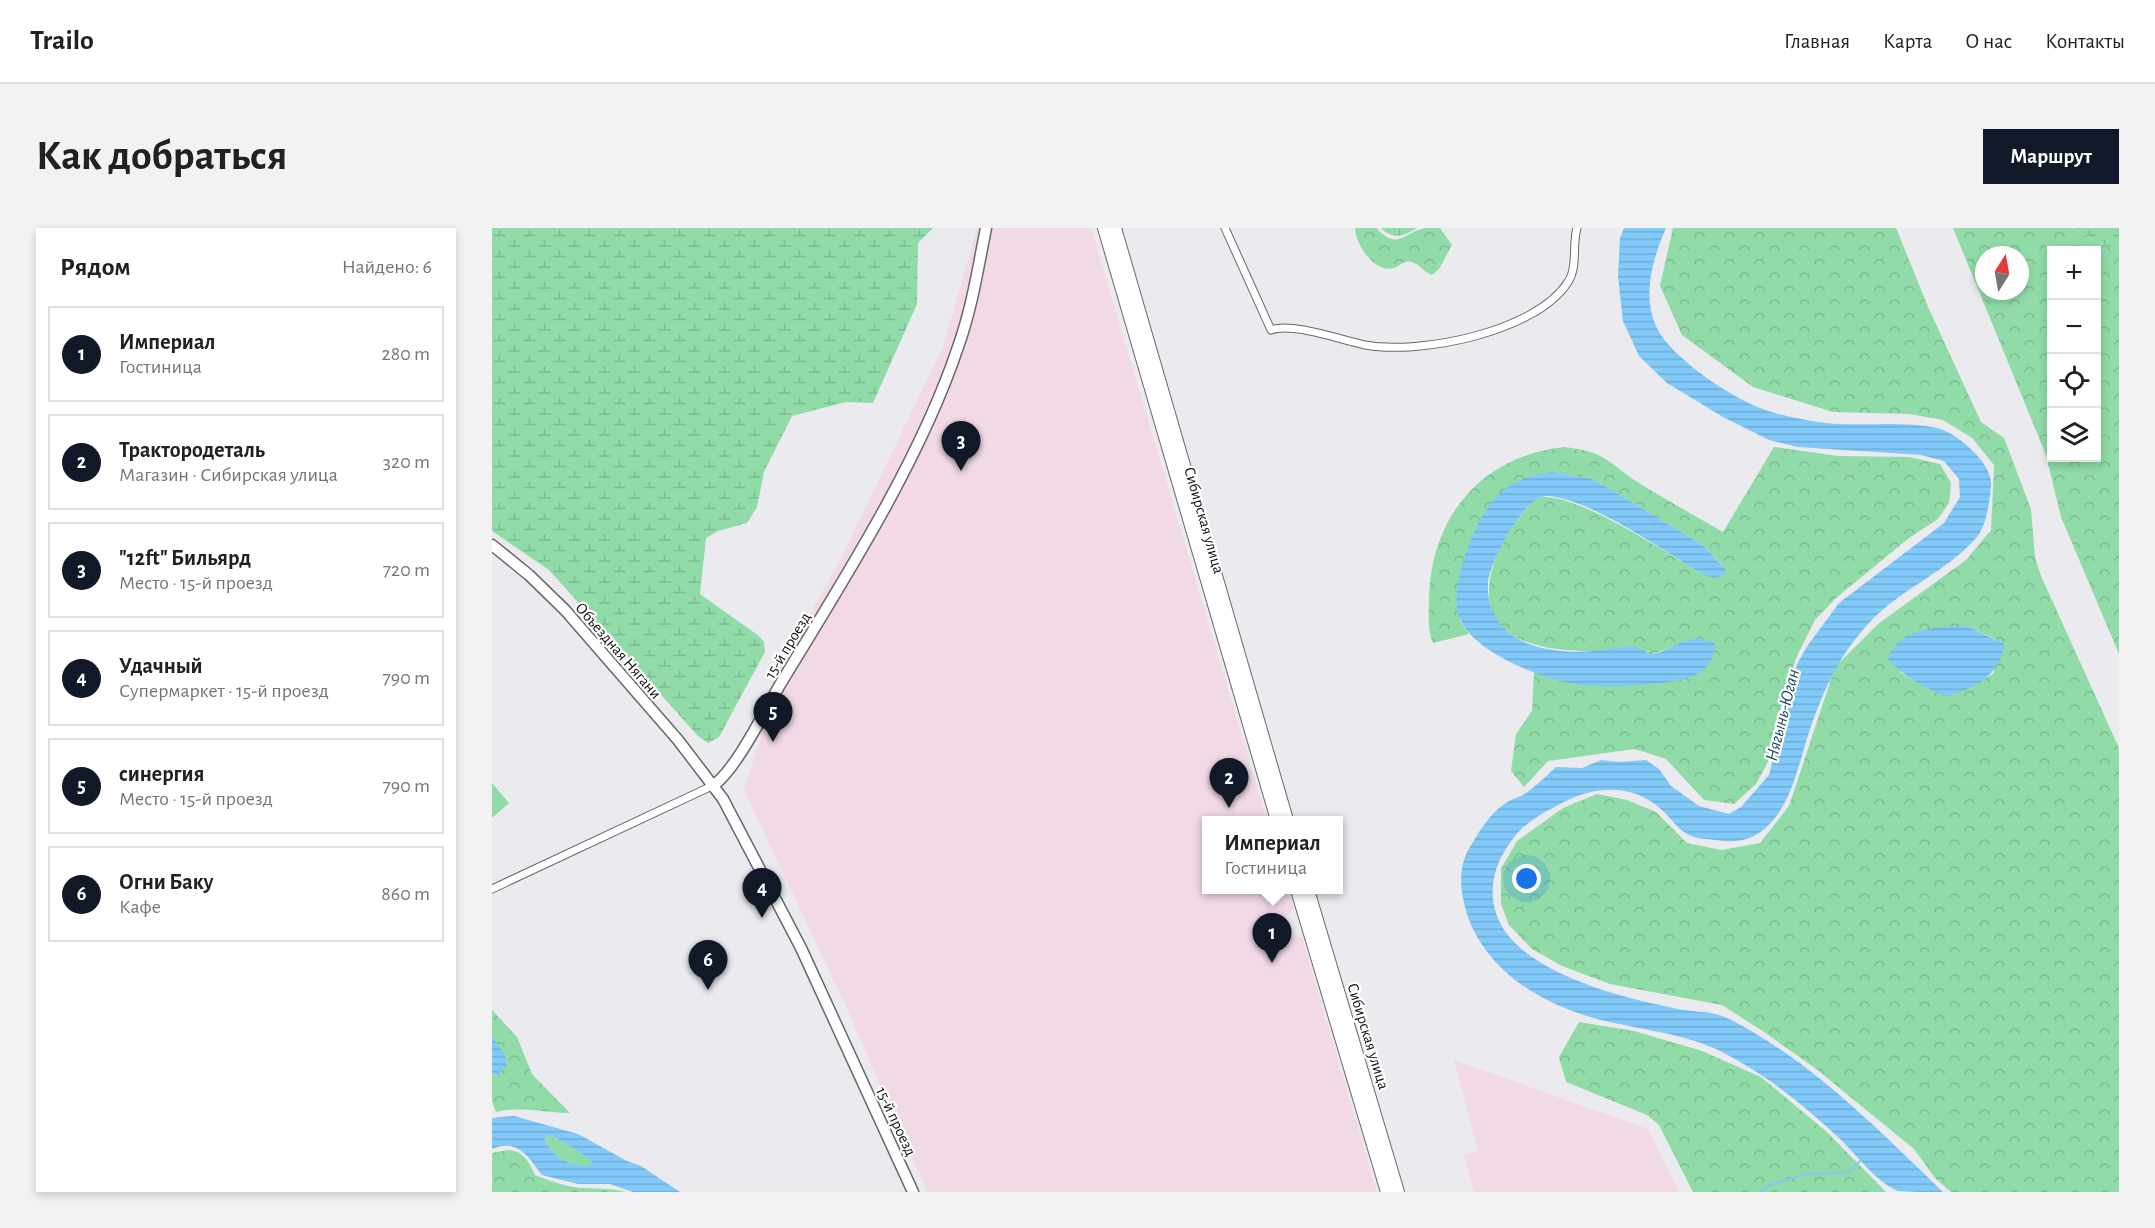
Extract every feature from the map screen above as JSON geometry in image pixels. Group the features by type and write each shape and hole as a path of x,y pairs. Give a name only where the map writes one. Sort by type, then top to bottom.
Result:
{"main road":[{"name":"15-й проезд","path":"913,1192 801,948 759,864 714,785 736,756 818,623 892,493 918,441 960,341 986,228"},
{"name":"Сибирская улица","path":"1104,228 1286,816"},
{"name":"Сибирская улица","path":"1115,228 1276,816"},
{"name":"Объездная Нягани","path":"492,545 529,575 565,610 714,785"},
{"name":"Сибирская улица","path":"1298,894 1377,1141 1398,1192"},
{"name":"Сибирская улица","path":"1309,894 1377,1141 1387,1192"}],"street":[{"path":"1225,228 1271,330 1288,328 1380,347 1470,339 1534,313 1550,302 1568,282 1572,270 1577,228"},
{"path":"492,889 714,785"}],"shaded area":[{"path":"977,228 1091,228 1266,816 1202,816 1202,894 1289,894 1294,909 1284,918 1291,935 1302,937 1377,1192 927,1192 844,1002 744,790 761,737 753,718 841,558 943,347"},
{"path":"1454,1060 1648,1129 1679,1192 1474,1192 1464,1155 1478,1150"}],"green space":[{"path":"492,228 933,228 918,243 917,304 873,403 846,402 792,416 764,472 757,507 747,523 718,531 706,538 700,594 759,636 764,642 765,652 719,737 708,743 697,735 549,570 492,531"},
{"path":"1355,228 1376,228 1384,235 1396,239 1425,228 1440,228 1452,245 1439,269 1432,275 1415,263 1409,262 1387,269 1380,267 1367,256 1358,242"},
{"path":"1381,228 1417,228 1399,236 1385,232"},
{"path":"1673,228 1896,228 1929,309 1981,422 2004,438 2031,509 2035,557 2041,576 2119,748 2119,1192 1951,1192 1935,1178 1914,1149 1815,1068 1722,1005 1610,984 1562,966 1532,949 1509,925 1501,904 1501,869 1517,841 1563,808 1597,794 1627,800 1656,812 1687,843 1721,850 1760,843 1789,806 1835,667 1878,624 1966,560 1991,530 1994,465 1972,438 1943,420 1909,414 1833,412 1753,387 1682,335 1660,286","holes":["1969,627 1997,640 1994,673 1967,688 1957,691 1937,691 1900,672 1926,630"]},
{"path":"1953,228 2072,228 2119,253 2119,654 2061,517 2048,462 2101,462 2101,246 2047,246 2047,459 1982,300 2029,300 2029,246 1975,246 1975,282"},
{"path":"2072,228 2119,228 2119,253"},
{"path":"1564,447 1599,455 1642,485 1723,532 1774,447 1838,456 1909,457 1940,464 1951,483 1949,503 1938,519 1909,538 1836,598 1815,620 1796,658 1771,740 1768,762 1756,784 1734,804 1704,800 1666,759 1635,749 1548,761 1524,787 1511,771 1516,734 1532,711 1534,672 1570,682 1603,685 1673,680 1675,646 1650,655 1634,647 1598,651 1564,650 1529,643 1514,636 1501,625 1493,612 1489,594 1493,567 1497,554 1511,529 1537,498 1553,498 1573,503 1596,513 1645,539 1702,574 1722,565 1704,546 1592,479 1553,472 1468,547 1458,587 1460,621 1469,634 1433,643 1429,621 1432,568 1439,541 1451,517 1466,495 1486,477 1509,463 1535,453"},
{"path":"492,783 509,803 492,818"},
{"path":"492,1010 517,1037 532,1074 570,1113 524,1110 496,1112 492,1101 492,1073 498,1076 500,1061 497,1044 492,1036"},
{"path":"1579,1022 1634,1031 1702,1051 1761,1077 1827,1132 1886,1192 1693,1192 1659,1125 1647,1115 1566,1082 1559,1057"},
{"path":"549,1135 589,1159 592,1162 590,1167 571,1164 560,1157 546,1143 545,1138"},
{"path":"508,1150 522,1155 535,1175 565,1185 626,1192 492,1192 492,1153"}],"water":[{"path":"1624,228 1666,228 1651,276 1652,314 1664,339 1675,352 1706,378 1758,407 1792,417 1840,424 1910,424 1937,428 1954,435 1972,450 1986,467 1991,484 1989,504 1986,519 1977,537 1952,560 1881,611 1850,647 1834,671 1822,698 1784,803 1776,817 1765,828 1752,837 1738,841 1698,838 1685,833 1662,810 1640,796 1617,790 1580,795 1533,820 1515,836 1495,872 1493,902 1496,913 1507,934 1525,952 1576,980 1634,999 1723,1016 1765,1040 1793,1058 1846,1100 1943,1192 1898,1191 1890,1187 1874,1175 1840,1139 1799,1103 1755,1071 1724,1053 1670,1034 1594,1018 1537,995 1503,970 1477,937 1469,919 1461,883 1462,869 1469,848 1498,809 1527,793 1556,767 1582,768 1601,760 1619,762 1646,760 1659,769 1671,786 1699,806 1729,814 1741,807 1769,775 1797,664 1808,645 1839,603 1944,523 1960,497 1959,479 1944,461 1921,455 1798,447 1769,440 1723,417 1667,383 1639,356 1623,321 1618,277 1620,238"},
{"path":"1553,472 1592,479 1614,491 1704,546 1726,570 1725,574 1714,578 1702,574 1606,516 1565,499 1548,496 1539,498 1519,517 1495,559 1490,572 1488,589 1490,602 1498,620 1516,638 1552,650 1591,651 1631,646 1650,655 1682,642 1707,640 1715,644 1715,649 1709,663 1702,670 1683,679 1653,684 1618,686 1576,684 1529,671 1497,655 1470,634 1458,614 1457,591 1465,555 1480,521 1494,499 1513,484 1525,478"},
{"path":"1955,626 1969,627 2004,644 2002,655 1993,672 1968,689 1948,696 1908,677 1888,660 1899,642 1906,636 1924,630"},
{"path":"492,1036 505,1055 507,1067 500,1070 499,1077 492,1073"},
{"path":"514,1116 578,1134 627,1161 641,1166 680,1192 633,1192 610,1184 578,1184 542,1175 528,1156 516,1148 501,1146 492,1149 492,1118","holes":["549,1135 589,1159 592,1162 590,1166 571,1164 555,1153 546,1143 545,1138"]}],"waterway":[{"path":"1760,1192 1772,1184 1806,1174 1849,1172 1861,1160"}],"place":[{"name":"\"12ft\" Бильярд","path":"961,471"},
{"name":"синергия","path":"773,742"},
{"name":"Трактородеталь","path":"1229,808"},
{"name":"Удачный","path":"762,918"},
{"name":"Империал","path":"1272,963"},
{"name":"Огни Баку","path":"708,990"}],"water label":[{"name":"Нягынь-Юган","path":"1782,715"}]}
